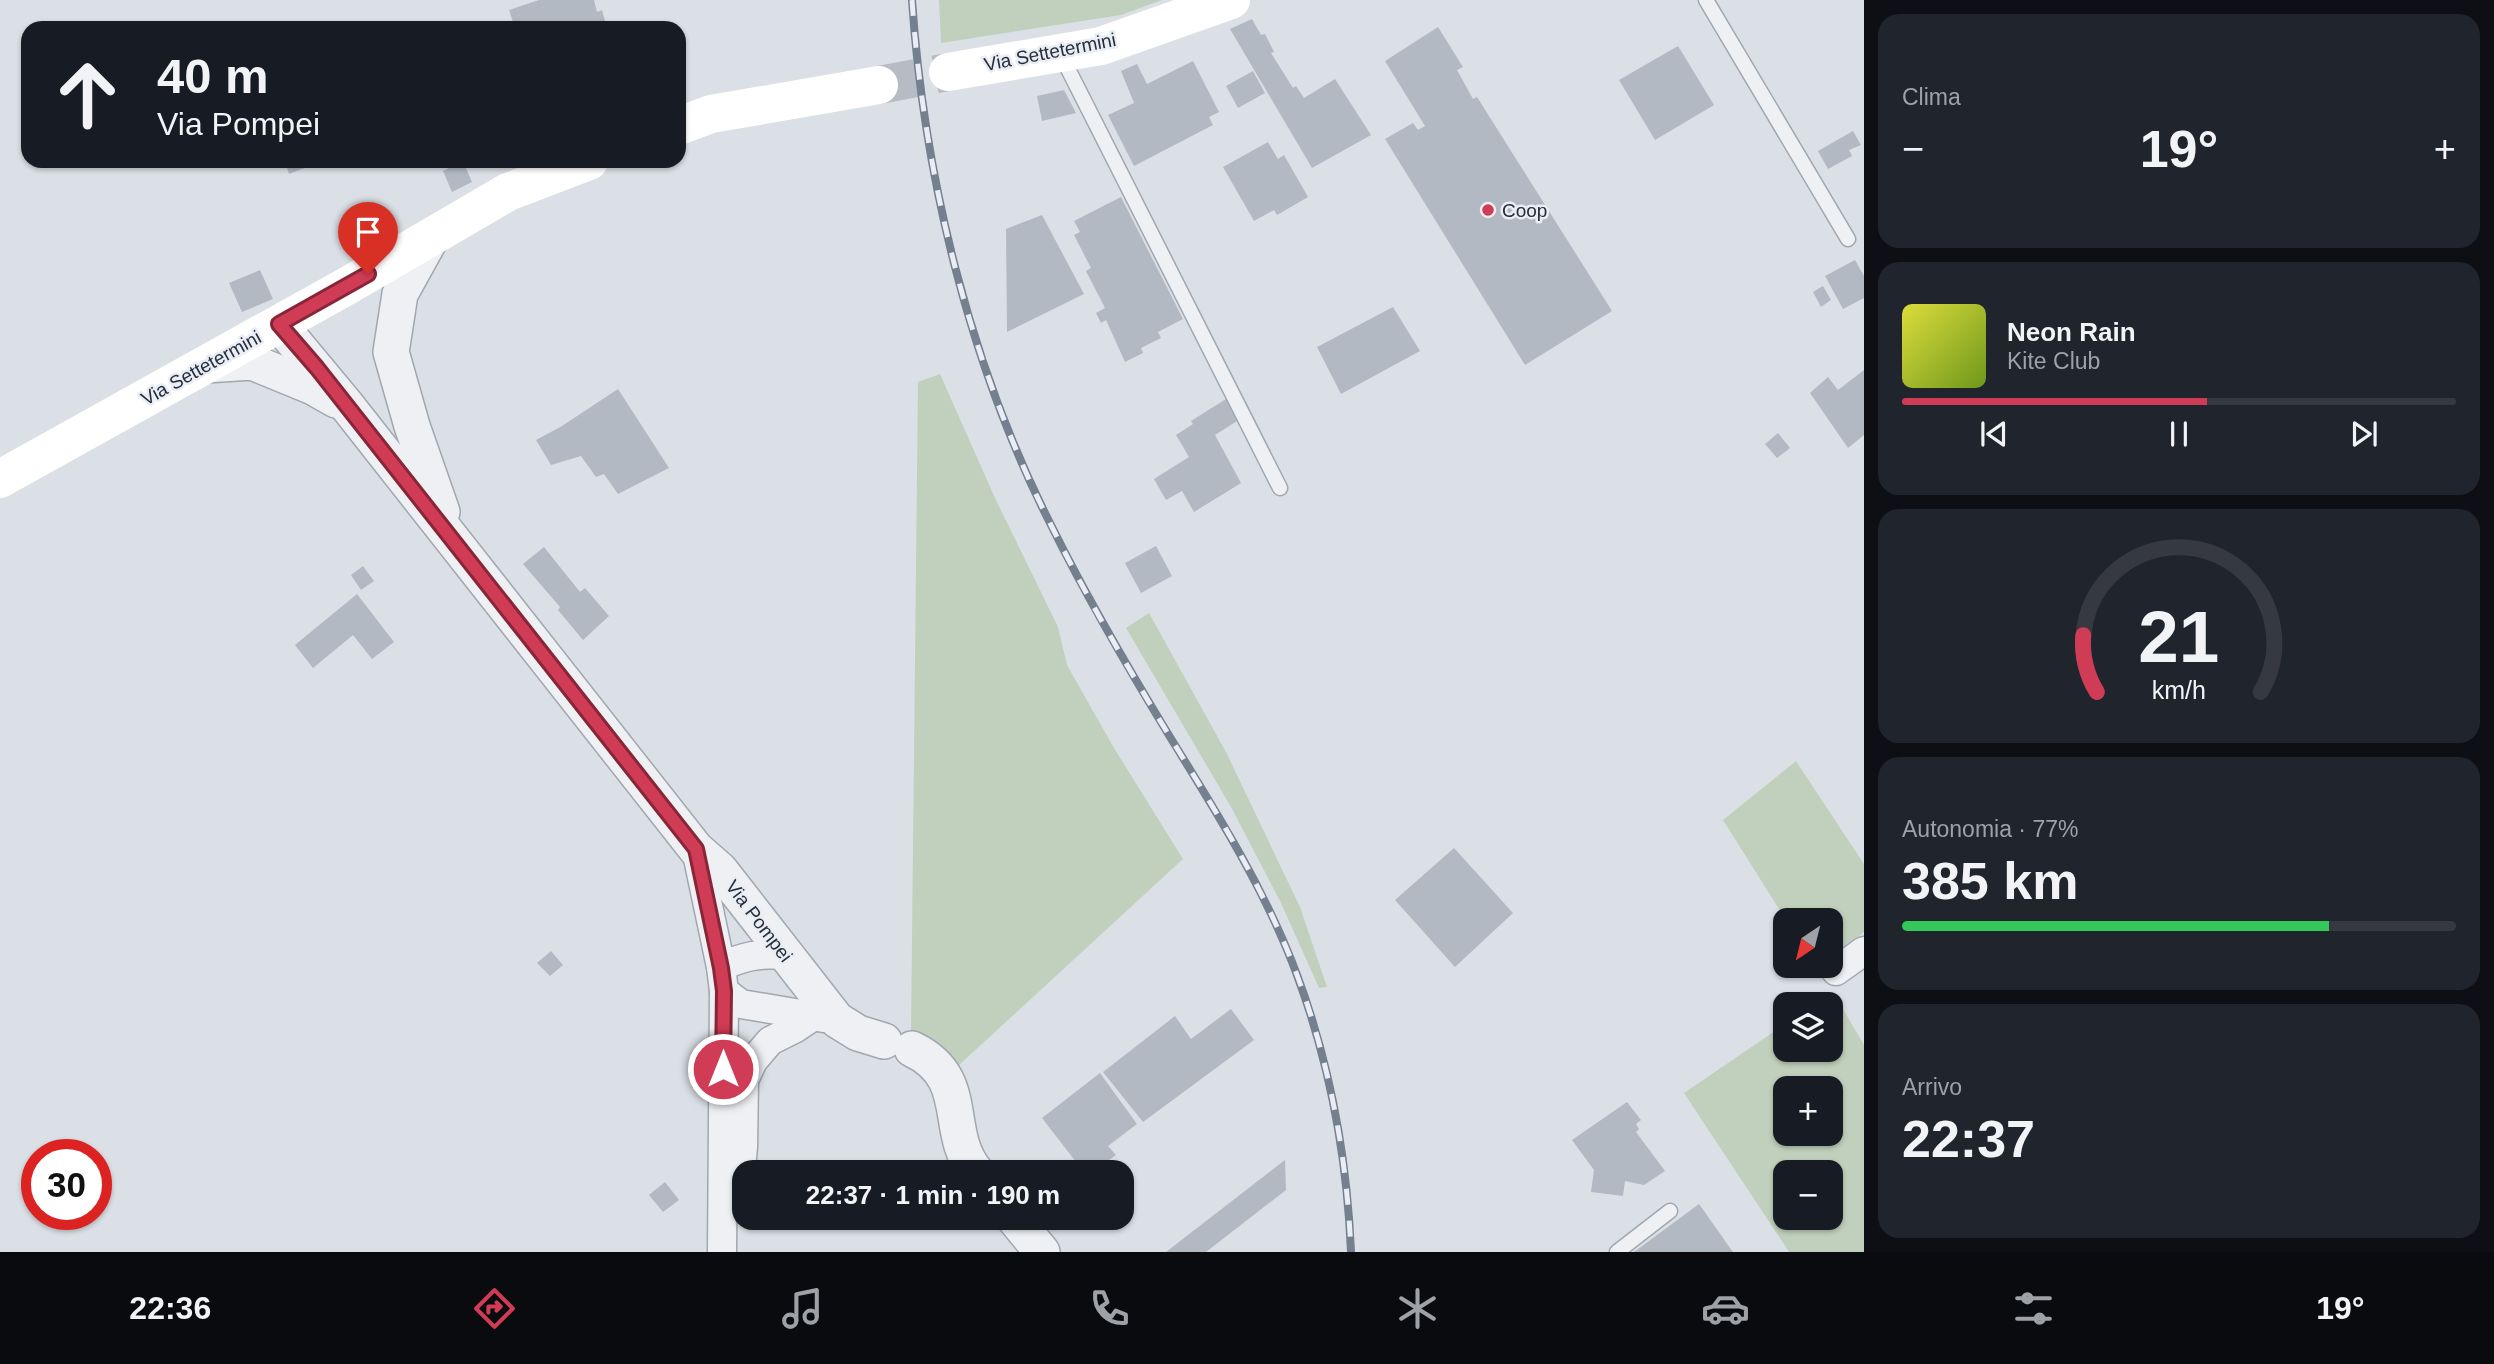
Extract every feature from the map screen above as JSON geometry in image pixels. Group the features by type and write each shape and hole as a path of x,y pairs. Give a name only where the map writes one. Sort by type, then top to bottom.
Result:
{"main road":[{"name":"Via Settetermini","path":"948,72 1101,46 1230,0"},
{"path":"686,123 711,114 879,85"},
{"name":"Via Settetermini","path":"0,479 279,324 508,192 571,168"}],"street":[{"path":"431,238 400,294 391,352 412,426 451,538"},
{"name":"Via Pompei","path":"279,324 348,407 696,849 720,870 785,955 825,1019 858,1033 898,1045 935,1064 948,1080 968,1160"},
{"path":"206,365 252,362 313,387 348,407"},
{"path":"696,849 722,979 722,1252"},
{"path":"1843,966 1864,951"},
{"path":"722,979 740,958 762,953 785,955"},
{"path":"722,979 741,1004 825,1019"},
{"path":"722,1224 741,1168 744,1080 753,1061 770,1041 794,1029 825,1019"},
{"path":"1024,1230 1042,1252"}],"lane":[{"path":"1706,0 1848,239"},
{"path":"1060,53 1280,488"},
{"path":"1617,1252 1670,1211"}],"green space":[{"path":"939,0 1162,0 1121,15 941,43"},
{"path":"940,374 995,498 1058,627 1067,665 1114,748 1183,859 958,1066 943,1049 911,1030 918,382"},
{"path":"1149,613 1226,752 1300,907 1327,987 1319,988 1281,903 1231,807 1126,628"},
{"path":"1796,761 1864,864 1864,932 1843,948 1843,908 1778,908 1723,820"},
{"path":"1843,1009 1864,1045 1864,1252 1789,1252 1774,1230 1843,1230 1843,1160 1773,1160 1773,1228 1684,1093 1773,1032 1773,1062 1843,1062"}],"building":[{"path":"539,0 594,0 597,12 602,10 605,21 513,21 509,10"},
{"path":"1252,19 1261,35 1265,34 1274,52 1271,53 1293,88 1296,86 1304,98 1335,79 1371,135 1312,168 1230,29"},
{"name":"Coop","path":"1438,27 1463,67 1457,70 1473,99 1477,97 1612,311 1525,365 1385,139 1413,123 1418,130 1425,126 1385,61"},
{"path":"1678,46 1714,105 1655,140 1619,80"},
{"path":"1193,61 1219,112 1209,117 1213,125 1134,166 1108,115 1134,103 1121,71 1137,64 1147,84"},
{"path":"1253,71 1265,93 1238,108 1226,86"},
{"path":"1064,90 1076,113 1042,121 1037,96"},
{"path":"1853,131 1861,145 1849,150 1852,156 1828,169 1818,151"},
{"path":"1268,142 1278,159 1284,155 1308,197 1277,215 1274,210 1254,221 1223,167"},
{"path":"287,168 305,168 289,174"},
{"path":"449,168 466,168 472,182 452,192 443,171"},
{"path":"1121,197 1183,319 1158,332 1161,338 1141,348 1143,353 1125,362 1106,320 1101,323 1096,313 1105,308 1086,271 1091,268 1074,235 1080,232 1074,221"},
{"path":"1042,215 1084,294 1007,332 1006,229"},
{"path":"1855,260 1864,276 1864,298 1843,309 1825,276"},
{"path":"260,270 273,299 242,312 229,283"},
{"path":"1823,286 1831,300 1821,307 1813,292"},
{"path":"1393,307 1420,351 1341,394 1317,347"},
{"path":"1864,370 1864,435 1848,448 1810,393 1828,377 1838,390"},
{"path":"618,389 669,468 618,494 604,474 596,477 581,456 551,465 536,440"},
{"path":"1226,399 1237,421 1215,435 1241,483 1194,512 1182,491 1166,500 1154,479 1189,457 1176,435 1193,424 1191,421"},
{"path":"1778,433 1790,448 1777,458 1765,444"},
{"path":"1156,546 1172,576 1141,593 1125,563"},
{"path":"544,547 580,592 585,588 609,616 583,640 558,610 560,607 523,564"},
{"path":"363,566 374,581 361,590 351,575"},
{"path":"357,594 394,642 372,659 353,635 313,668 295,645"},
{"path":"1454,848 1513,913 1455,967 1395,900"},
{"path":"551,951 563,965 550,976 537,963"},
{"path":"1231,1009 1254,1040 1143,1122 1103,1072 1175,1016 1191,1039"},
{"path":"1100,1073 1137,1124 1108,1146 1116,1155 1109,1160 1075,1160 1042,1118"},
{"path":"1627,1102 1641,1120 1636,1124 1639,1129 1636,1132 1665,1171 1644,1185 1625,1181 1623,1196 1591,1192 1594,1170 1572,1140"},
{"path":"1285,1160 1286,1190 1206,1252 1166,1252"},
{"path":"665,1182 679,1200 663,1212 649,1195"},
{"path":"1699,1204 1733,1252 1634,1252"}],"tunnel":[{"path":"879,85 948,72"}],"railway":[{"path":"912,0 927,134 940,202 975,336 997,401 1022,464 1079,579 1123,659 1240,853 1285,944 1309,1009 1328,1077 1346,1181 1351,1252"}],"place":[{"name":"Coop","path":"1488,210"}],"route":[{"path":"368,274 279,324 317,368 696,849 724,991 723,1069"}]}
